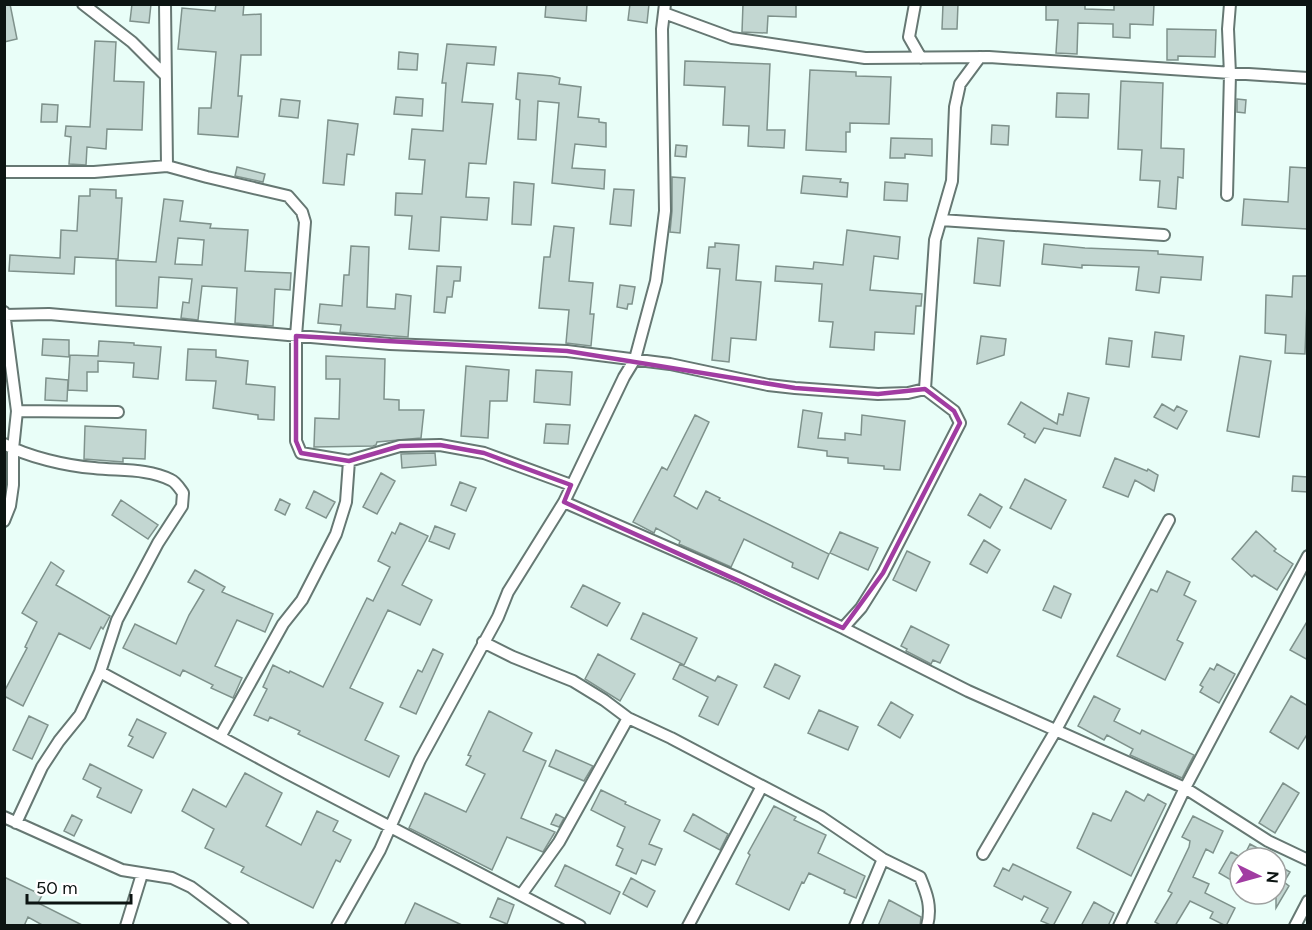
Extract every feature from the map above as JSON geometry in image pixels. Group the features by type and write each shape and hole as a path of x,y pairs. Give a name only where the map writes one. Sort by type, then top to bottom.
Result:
{"street":[{"path":"83,4 132,42 165,75"},
{"path":"165,4 167,166"},
{"path":"915,4 909,37 921,58"},
{"path":"1227,195 1230,4"},
{"path":"337,926 391,827 420,760 498,617 508,592 564,502 624,377 635,359 656,281 665,211 662,30 664,9 732,38 865,58 980,57 1308,78"},
{"path":"926,388 935,240 952,181 955,107 960,84 980,57"},
{"path":"4,172 94,171 167,166 288,196 302,212 304,222 296,336 296,441 301,453 349,461 400,446 440,445 484,453 571,485"},
{"path":"941,220 1164,235"},
{"path":"4,521 14,485 9,447 17,411 5,314 49,314 390,344 567,351 707,370 768,385 795,388 878,394 908,393 926,388"},
{"path":"843,628 861,608 883,573 960,423 954,411 926,388"},
{"path":"17,411 118,412"},
{"path":"9,447 91,468 146,472 173,480 183,493 182,506 158,543 117,620 100,672 80,715 58,741 42,766 16,823"},
{"path":"220,737 284,624 302,600 336,534 346,502 349,461"},
{"path":"564,502 843,628 968,692 1185,788 1268,841 1308,860"},
{"path":"983,854 1056,730 1169,520"},
{"path":"1119,926 1185,788 1308,556"},
{"path":"483,642 513,657 573,681 628,718 671,738 821,817 883,859 920,877 929,898 930,916 927,926"},
{"path":"100,672 580,926"},
{"path":"521,895 559,843 628,718"},
{"path":"688,926 762,786"},
{"path":"4,817 122,870 172,878 191,887 243,926"},
{"path":"855,926 883,859"},
{"path":"126,926 142,874"},
{"path":"1295,926 1308,901"}],"highlighted area":[{"path":"296,336 567,351 795,388 878,394 925,389 954,411 960,423 883,573 843,628 564,502 571,485 484,453 440,445 400,446 349,461 301,453 296,441"}],"building":[{"path":"4,4 10,4 17,39 4,42"},
{"path":"132,4 151,4 149,23 130,21"},
{"path":"216,4 244,4 243,15 261,14 261,55 241,55 238,96 242,96 238,137 198,134 199,108 211,108 216,52 178,49 182,8 215,11"},
{"path":"546,4 587,4 586,21 545,17"},
{"path":"630,4 649,4 647,23 628,20"},
{"path":"743,4 796,4 796,17 768,16 767,33 742,32"},
{"path":"943,4 958,4 957,29 942,29"},
{"path":"1046,4 1085,4 1085,9 1114,10 1114,4 1154,4 1153,25 1130,24 1130,38 1113,37 1113,24 1078,23 1077,54 1056,53 1058,20 1046,20"},
{"path":"1167,29 1216,30 1215,57 1178,56 1178,60 1167,60"},
{"path":"95,41 116,42 114,81 144,82 142,130 107,129 106,149 87,147 86,165 69,164 71,137 65,136 66,126 90,127"},
{"path":"447,44 496,47 494,65 467,63 462,102 493,104 486,164 469,163 466,197 489,198 487,220 441,217 439,251 409,249 412,216 395,215 396,193 422,194 425,160 409,159 412,129 443,131 446,83 442,83"},
{"path":"399,52 418,54 417,70 398,69"},
{"path":"685,61 770,64 767,130 785,130 784,148 748,146 749,126 723,125 725,87 684,85"},
{"path":"810,70 856,72 856,76 891,77 889,124 850,123 850,132 846,132 846,152 806,150"},
{"path":"518,73 552,76 560,78 559,84 581,87 578,117 599,119 599,122 606,123 606,147 575,144 572,168 605,170 604,189 552,183 559,103 538,101 536,140 518,139 520,100 516,99"},
{"path":"1121,81 1163,83 1161,148 1184,149 1183,178 1178,177 1176,209 1158,207 1160,181 1140,180 1142,150 1118,149"},
{"path":"1057,93 1089,94 1088,118 1056,117"},
{"path":"396,97 423,99 422,116 394,114"},
{"path":"281,99 300,101 298,118 279,116"},
{"path":"1237,99 1246,100 1245,113 1237,112"},
{"path":"42,104 58,105 57,122 41,122"},
{"path":"328,120 358,124 354,155 347,154 344,185 323,183"},
{"path":"992,125 1009,126 1008,145 991,144"},
{"path":"891,138 932,139 932,156 905,154 905,158 890,158"},
{"path":"676,145 687,146 686,157 675,156"},
{"path":"237,167 265,174 263,182 235,176"},
{"path":"1290,167 1308,168 1307,229 1242,225 1244,199 1288,202"},
{"path":"803,176 841,179 840,182 848,183 847,197 801,193"},
{"path":"672,177 685,178 680,233 670,232"},
{"path":"514,182 534,184 531,225 512,224"},
{"path":"885,182 908,184 907,201 884,200"},
{"path":"90,189 116,190 116,198 122,198 118,259 75,257 74,274 9,271 10,255 60,258 61,230 77,231 79,196 90,196"},
{"path":"614,189 634,190 631,226 610,224"},
{"path":"164,199 183,201 180,221 211,224 210,228 248,230 245,271 291,273 290,290 275,289 273,326 235,323 237,288 202,286 198,320 181,318 183,302 189,303 192,279 159,277 157,308 116,306 116,260 156,262","holes":["178,238 204,240 202,265 175,264"]},
{"path":"554,226 574,228 569,281 593,283 590,314 594,314 591,346 566,343 569,310 539,308 544,257 550,257"},
{"path":"847,230 900,237 898,259 874,256 870,290 922,294 921,306 916,306 914,334 875,332 874,350 830,347 833,322 819,321 822,284 775,281 776,266 813,269 814,262 843,265"},
{"path":"978,238 1004,241 1000,286 974,283"},
{"path":"715,243 739,245 736,280 761,282 756,340 731,338 729,362 712,360 720,269 707,268 709,247 715,247"},
{"path":"1044,244 1158,251 1158,254 1203,257 1201,280 1161,277 1159,293 1136,290 1139,267 1082,265 1082,268 1042,264"},
{"path":"351,246 369,247 367,307 395,309 396,294 411,296 408,337 340,332 341,325 318,323 320,304 342,306 344,275 349,275"},
{"path":"437,266 461,267 460,281 454,281 452,297 447,297 445,313 434,312"},
{"path":"1293,276 1308,276 1305,354 1285,353 1286,335 1265,333 1266,295 1292,297"},
{"path":"620,285 635,287 632,304 628,304 627,309 617,307"},
{"path":"1155,332 1184,336 1181,360 1152,357"},
{"path":"981,336 1006,339 1004,355 977,364"},
{"path":"1109,338 1132,341 1129,367 1106,364"},
{"path":"43,339 69,340 69,357 42,355"},
{"path":"99,341 161,347 158,379 133,377 134,363 98,361 98,372 87,372 87,391 68,390 70,355 98,356"},
{"path":"188,349 216,350 216,357 248,361 246,384 275,387 274,420 258,419 258,415 213,408 216,381 186,380"},
{"path":"326,356 385,359 384,399 399,400 399,410 424,410 421,438 377,442 373,446 314,447 315,418 339,419 340,379 326,379"},
{"path":"1240,356 1271,361 1259,437 1227,431"},
{"path":"466,366 509,370 507,401 490,401 488,438 461,436"},
{"path":"536,370 572,372 570,405 534,402"},
{"path":"46,378 68,380 67,401 45,400"},
{"path":"1068,393 1089,398 1080,436 1044,428 1035,443 1008,424 1021,402 1057,424 1059,414 1063,415"},
{"path":"1162,404 1174,411 1177,406 1187,411 1177,429 1154,417"},
{"path":"803,410 822,413 818,438 845,440 845,433 861,435 862,415 905,421 900,470 884,469 884,466 848,463 848,458 827,456 827,451 798,447"},
{"path":"695,415 709,422 674,496 697,509 706,491 720,498 719,500 829,554 818,579 792,567 793,563 744,539 731,567 679,544 680,541 656,528 654,533 633,522 662,467 667,470"},
{"path":"546,424 570,425 568,444 544,443"},
{"path":"85,426 146,430 145,459 123,458 123,462 84,459"},
{"path":"435,453 436,465 402,468 401,454"},
{"path":"1115,458 1147,471 1148,469 1158,475 1154,491 1135,480 1128,497 1103,487"},
{"path":"381,473 395,481 377,514 363,507"},
{"path":"1293,476 1308,477 1308,492 1292,491"},
{"path":"1025,479 1066,500 1051,529 1010,508"},
{"path":"460,482 476,488 466,511 451,505"},
{"path":"314,491 335,502 326,518 306,508"},
{"path":"980,494 1002,507 990,528 968,515"},
{"path":"280,499 290,504 285,515 275,510"},
{"path":"121,500 158,525 148,539 112,515"},
{"path":"400,523 428,536 402,585 432,600 420,625 388,610 350,688 383,703 365,740 399,756 389,777 298,734 300,731 270,717 268,721 254,715 267,689 263,687 273,665 323,687 367,598 373,601 390,567 378,561 392,532 395,534"},
{"path":"435,526 455,534 449,549 429,541"},
{"path":"1256,531 1276,549 1274,551 1293,564 1277,590 1254,575 1252,577 1232,559"},
{"path":"840,532 878,548 868,570 830,553"},
{"path":"984,540 1000,550 987,573 970,564"},
{"path":"907,551 930,562 916,591 893,580"},
{"path":"51,562 64,571 56,585 110,616 103,629 101,627 90,649 59,633 23,706 4,696 4,692 27,648 25,647 37,622 22,613"},
{"path":"195,570 225,587 222,592 273,614 265,632 237,620 215,666 242,678 233,698 211,688 213,685 183,670 180,676 123,648 135,624 176,644 189,615 204,590 188,582"},
{"path":"1167,571 1190,582 1184,595 1196,601 1177,640 1183,643 1165,680 1117,656 1151,589 1157,592"},
{"path":"583,585 620,603 607,626 571,607"},
{"path":"1054,586 1071,594 1061,618 1043,610"},
{"path":"643,613 697,638 684,665 631,639"},
{"path":"1308,620 1308,660 1290,650"},
{"path":"911,626 949,645 940,663 933,660 931,664 901,646"},
{"path":"433,649 443,654 416,714 400,707 418,670 422,672"},
{"path":"598,654 635,674 620,701 585,679"},
{"path":"680,664 715,681 718,676 737,685 718,725 699,716 708,697 673,679"},
{"path":"775,664 800,676 789,699 764,687"},
{"path":"1217,664 1235,674 1219,703 1200,692 1203,687 1200,685 1210,668 1214,670"},
{"path":"1094,696 1120,709 1114,721 1140,734 1142,730 1194,755 1182,778 1130,755 1133,749 1107,735 1104,740 1078,726"},
{"path":"1291,696 1308,706 1308,733 1298,749 1270,732"},
{"path":"891,702 913,715 900,738 878,725"},
{"path":"819,710 858,727 848,750 808,733"},
{"path":"489,711 532,733 523,751 546,761 521,818 555,832 543,852 507,837 492,870 409,828 425,793 466,812 485,774 466,765 471,756 468,755"},
{"path":"29,716 48,725 32,759 13,750"},
{"path":"137,719 166,733 153,758 128,746 133,737 129,735"},
{"path":"556,750 593,766 584,781 549,766"},
{"path":"90,764 142,790 131,813 97,797 101,788 83,779"},
{"path":"245,773 282,793 266,826 301,845 317,811 338,821 333,831 351,840 340,862 336,860 313,908 241,872 244,867 205,848 214,829 182,811 193,789 226,807"},
{"path":"1283,783 1299,793 1275,833 1259,823"},
{"path":"601,790 660,820 649,844 662,849 655,865 642,860 636,874 616,865 623,849 617,846 625,827 591,810"},
{"path":"1126,791 1144,801 1148,794 1166,804 1131,876 1077,848 1093,813 1111,821"},
{"path":"774,806 796,817 794,820 826,835 818,853 865,876 856,898 844,893 845,890 809,873 804,883 802,882 789,910 736,884 750,855 748,853"},
{"path":"556,814 564,818 559,827 551,824"},
{"path":"693,814 728,834 720,850 684,831"},
{"path":"72,815 82,820 74,836 64,831"},
{"path":"1193,816 1223,831 1213,853 1206,849 1193,877 1209,884 1205,893 1235,908 1226,926 1210,918 1213,912 1190,901 1175,926 1162,926 1155,922 1172,893 1168,891 1189,847 1190,841 1182,837"},
{"path":"1228,857 1228,878 1219,873"},
{"path":"1013,864 1071,892 1053,926 1041,921 1048,908 1024,896 1022,900 994,886 1003,868 1009,871"},
{"path":"565,865 620,892 610,914 555,886"},
{"path":"4,877 42,895 38,903 84,926 44,926 28,917 24,926 4,926"},
{"path":"631,878 655,891 647,907 623,894"},
{"path":"498,898 514,905 507,924 490,917"},
{"path":"889,900 921,917 920,926 878,926"},
{"path":"1094,902 1114,913 1108,926 1081,926"},
{"path":"415,903 464,926 404,926"}]}
